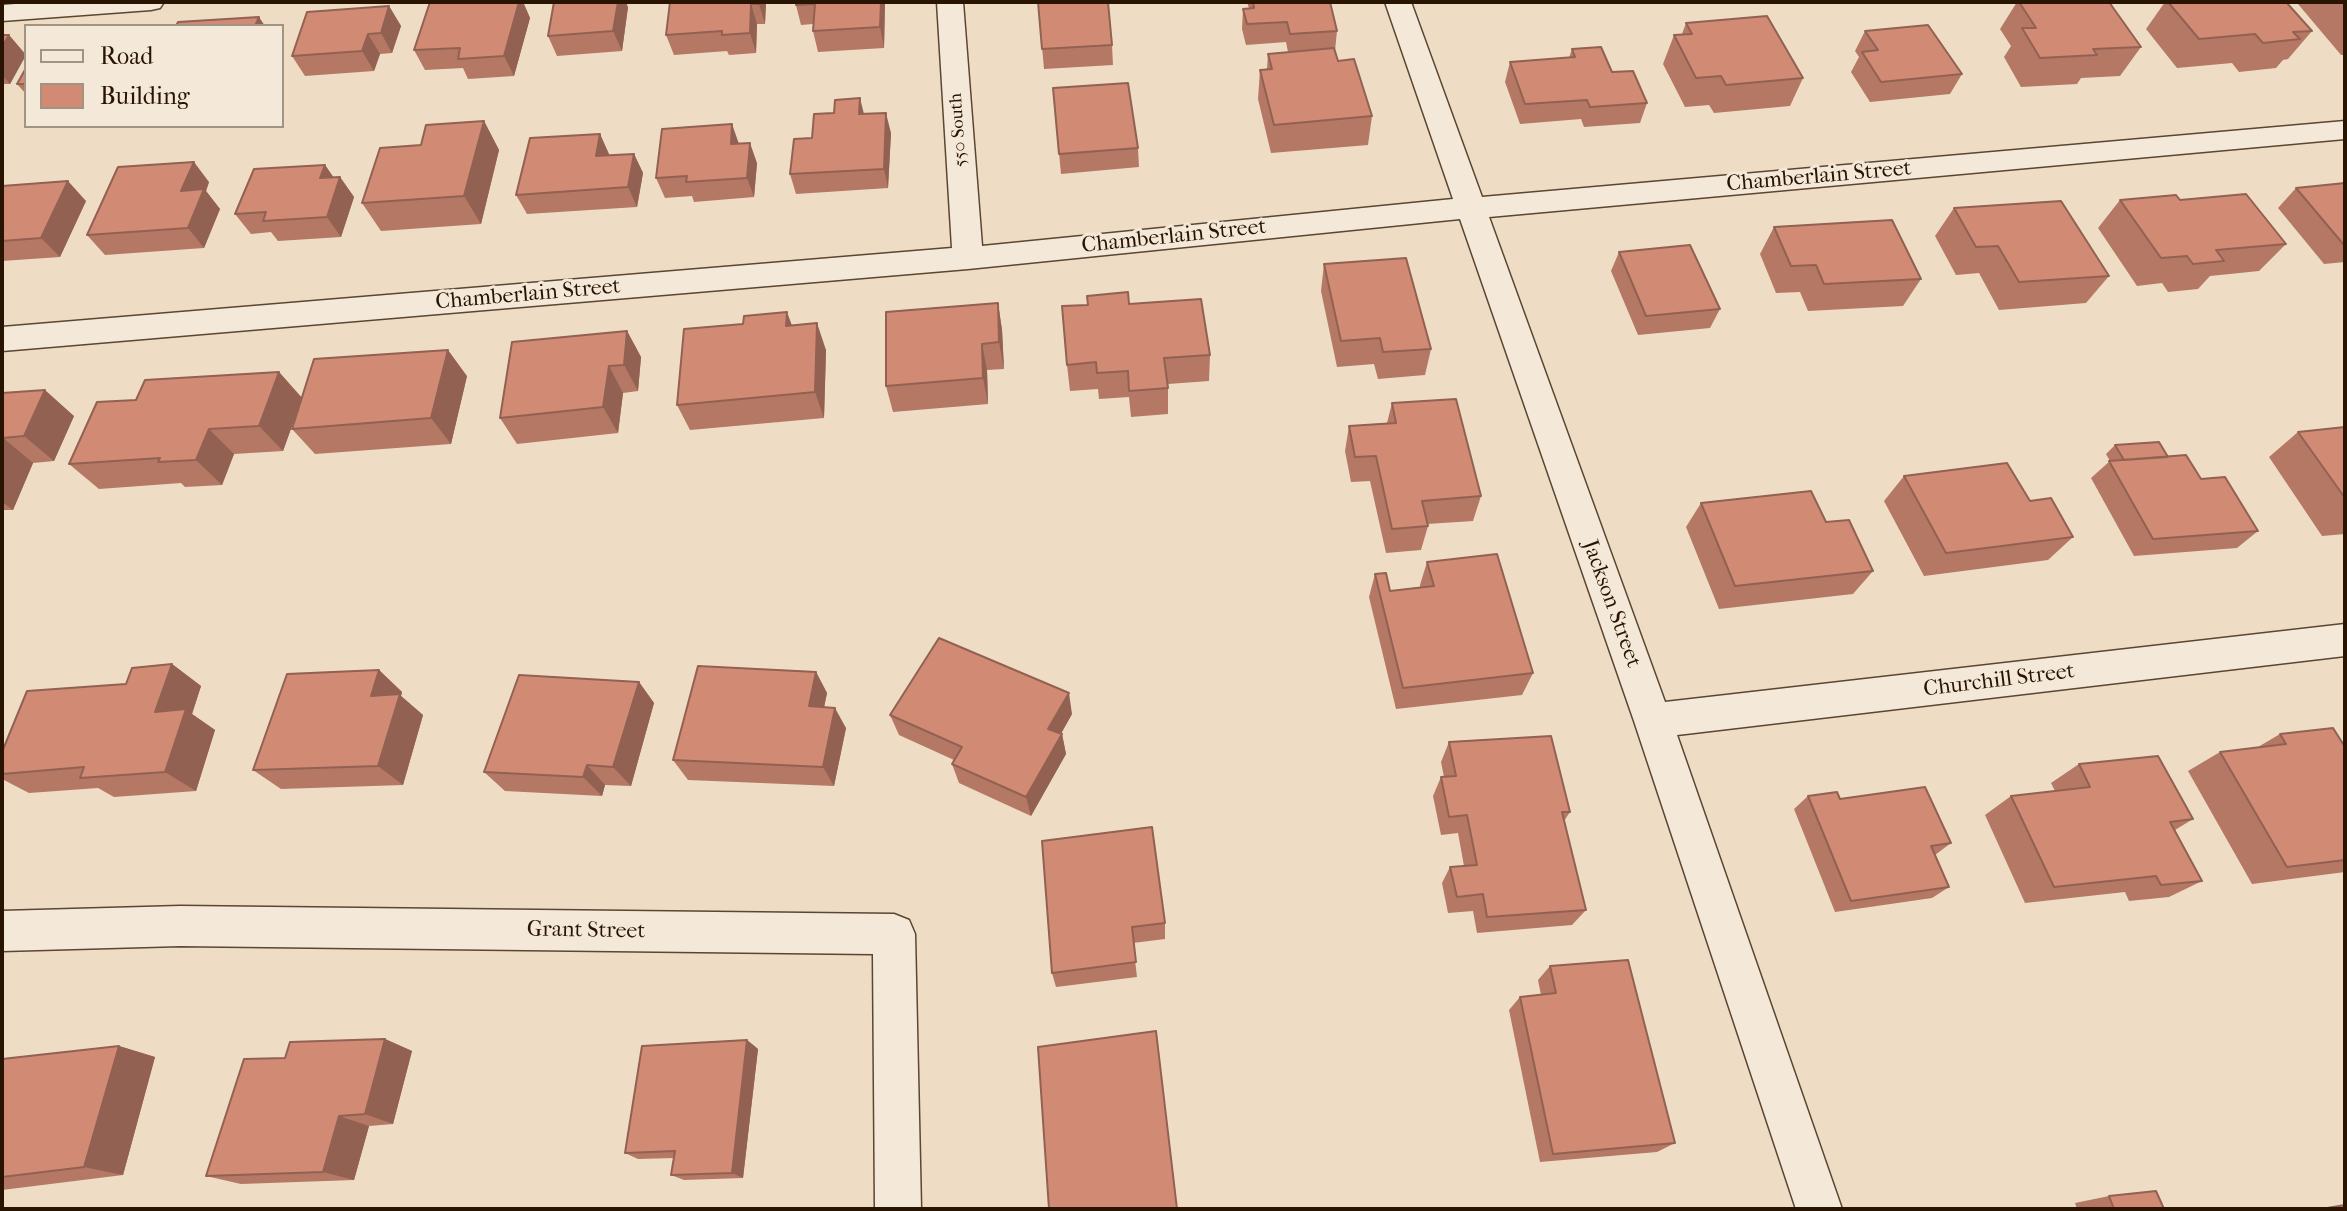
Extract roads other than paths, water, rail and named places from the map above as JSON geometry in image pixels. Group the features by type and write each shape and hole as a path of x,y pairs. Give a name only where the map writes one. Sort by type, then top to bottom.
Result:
{"street":[{"path":"2,13 151,2"},
{"name":"550 South","path":"950,2 968,258"},
{"name":"Jackson Street","path":"1398,2 1653,721 1819,1209"},
{"name":"Chamberlain Street","path":"2,339 968,258 1469,208 2345,130"},
{"name":"Churchill Street","path":"1653,721 2345,640"},
{"name":"Grant Street","path":"2,931 180,926 894,934 898,1209"}]}
